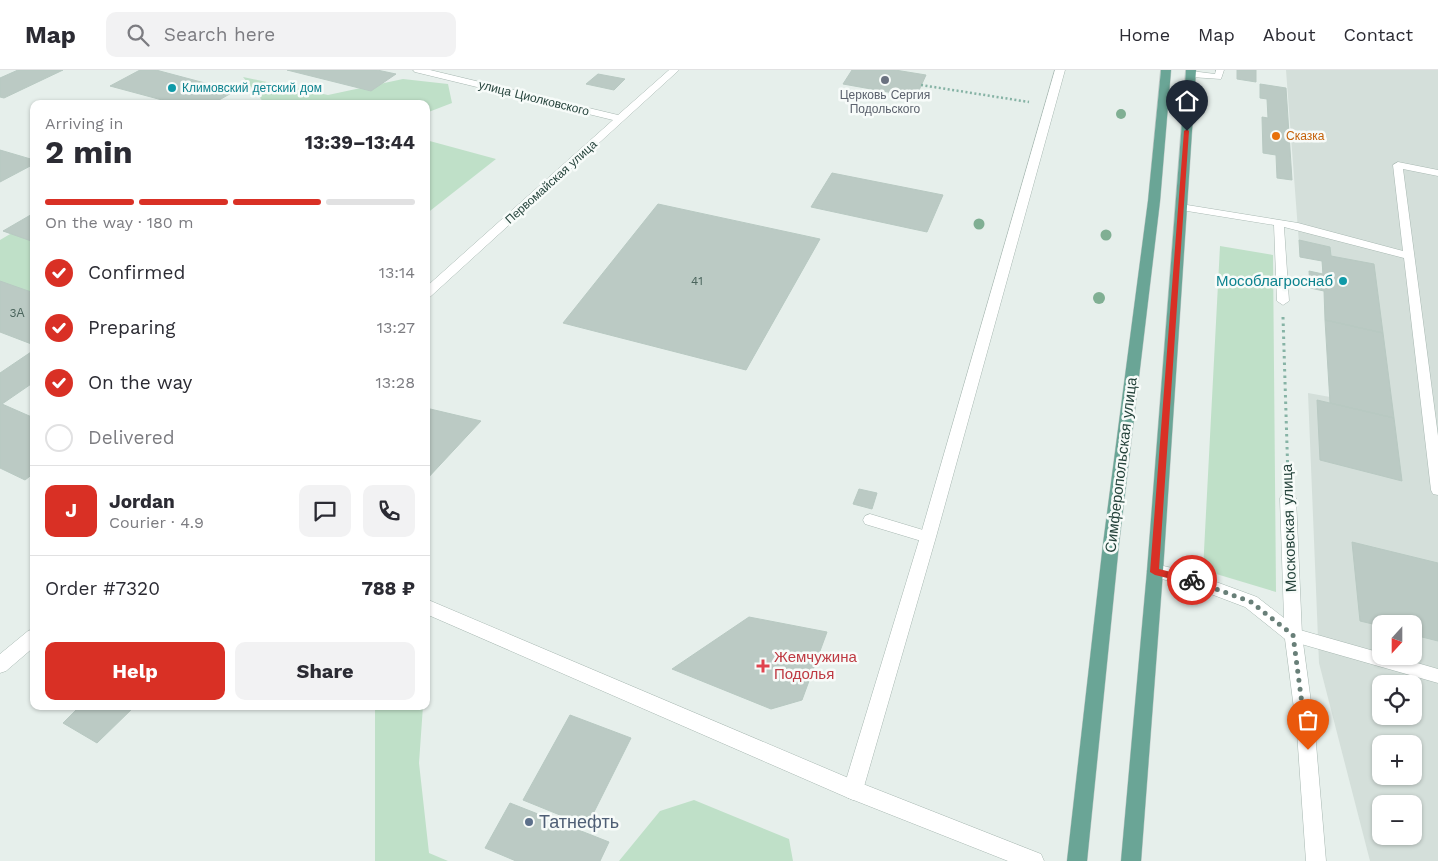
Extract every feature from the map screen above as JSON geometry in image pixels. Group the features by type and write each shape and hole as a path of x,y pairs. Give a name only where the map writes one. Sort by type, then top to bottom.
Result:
{"main road":[{"name":"Симферопольская улица","path":"1078,861 1111,544 1154,201 1166,70"},
{"path":"1131,861 1155,572 1191,72"}],"street":[{"name":"улица Циолковского","path":"418,70 621,119"},
{"name":"Первомайская улица","path":"430,290 674,70"},
{"path":"853,790 928,537 1060,70"},
{"name":"Московская улица","path":"1288,498 1293,635 1306,732 1316,861"},
{"path":"1155,572 1190,579 1251,602 1293,635"},
{"path":"430,608 853,790 1034,861"},
{"path":"0,665 30,639"}],"lane":[{"path":"1191,72 1219,74"},
{"path":"1438,173 1398,165 1438,490"},
{"path":"1181,207 1298,226 1409,256"},
{"path":"1279,224 1283,301"},
{"path":"870,520 928,537"},
{"path":"1293,635 1438,676"}],"path":[{"path":"922,85 1051,106"},
{"name":"Московская улица","path":"1283,301 1288,498"}],"shaded area":[{"path":"1286,70 1438,70 1438,861 1370,861 1319,663 1308,393 1330,397 1324,291 1310,288 1309,271 1322,274 1322,261 1300,257"}],"green space":[{"path":"243,77 328,95 403,79 448,84 452,103 430,111 430,100 262,100"},
{"path":"430,141 496,159 430,211"},
{"path":"30,222 30,294 0,290 0,240"},
{"path":"1220,246 1273,255 1276,592 1203,570"},
{"path":"375,710 423,710 419,763 429,853 448,861 375,861"},
{"path":"694,800 789,839 793,861 619,861 660,811"}],"building":[{"path":"18,70 63,70 4,98 0,97 0,78"},
{"name":"Климовский детский дом","path":"140,70 156,70 235,91 219,100 162,100 110,86"},
{"path":"287,70 377,70 396,74 371,91"},
{"name":"Церковь Сергия Подольского","path":"852,70 895,70 926,75 916,97 843,84"},
{"path":"1237,70 1256,70 1256,82 1237,79"},
{"path":"598,74 625,79 614,90 586,84"},
{"name":"Сказка","path":"1260,84 1286,88 1292,180 1277,178 1276,155 1263,153 1262,117 1268,118 1267,99 1260,98"},
{"path":"0,150 30,159 30,166 0,182"},
{"path":"832,173 943,195 927,232 811,207"},
{"path":"658,204 820,239 746,370 563,323"},
{"path":"30,215 30,241 3,231"},
{"name":"Мособлагроснаб","path":"1299,240 1330,247 1331,256 1374,264 1383,333 1325,320 1324,291 1310,288 1309,271 1323,274 1322,261 1300,257"},
{"path":"0,281 30,292 30,343 0,332"},
{"path":"1325,320 1383,333 1394,418 1330,403"},
{"path":"30,353 30,385 2,404 30,416 30,476 25,480 0,468 0,373"},
{"path":"1317,400 1394,418 1402,481 1320,460"},
{"path":"430,409 481,421 430,476"},
{"path":"859,489 877,493 872,509 853,504"},
{"path":"1352,542 1438,563 1438,641 1422,637 1422,615 1372,615 1372,624 1360,621"},
{"path":"749,617 827,632 802,700 771,709 672,669"},
{"path":"76,710 131,710 97,743 63,723"},
{"path":"570,715 631,738 587,826 523,800"},
{"name":"Татнефть","path":"510,803 609,842 600,861 516,861 485,848"}],"way so far":[{"path":"1192,580 1251,602 1293,635 1308,750"}],"place":[{"name":"Церковь Сергия Подольского","path":"885,80"},
{"name":"Климовский детский дом","path":"172,88"},
{"name":"Сказка","path":"1276,136"},
{"name":"Мособлагроснаб","path":"1343,281"},
{"name":"Жемчужина Подолья","path":"763,666"},
{"name":"Татнефть","path":"529,822"}],"route":[{"path":"1187,131 1155,572 1192,580"}]}
